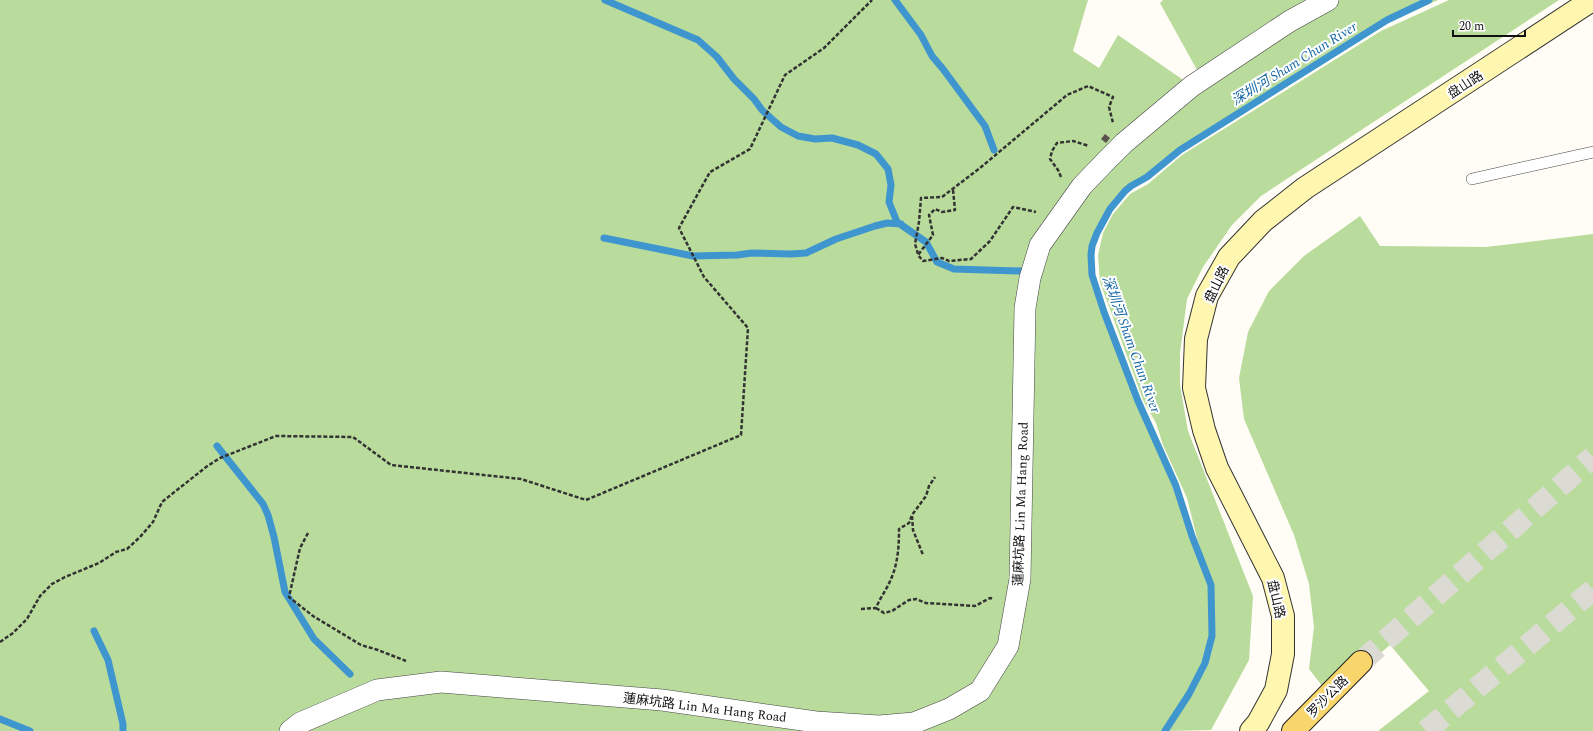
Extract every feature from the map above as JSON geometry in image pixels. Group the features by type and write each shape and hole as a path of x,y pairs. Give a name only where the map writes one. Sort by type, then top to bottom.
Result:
{"main road":[{"name":"盘山路","path":"1251,731 1258,723 1276,690 1283,654 1283,616 1273,578 1217,468 1204,430 1194,388 1196,339 1207,296 1229,257 1263,221 1305,188 1592,0"},
{"name":"罗沙公路","path":"1293,731 1362,662"}],"street":[{"name":"蓮麻坑路 Lin Ma Hang Road","path":"290,731 300,723 377,690 441,682 662,700 816,722 879,726 914,723 949,709 980,691 1008,646 1020,579 1024,308 1030,278 1040,245 1082,186 1124,143 1192,86 1290,21 1328,0"}],"lane":[{"path":"1472,179 1593,152"}],"path":[{"path":"0,642 13,633 27,619 40,596 52,584 99,563 116,552 127,549 140,537 152,522 162,502 206,467 220,458 276,436 353,437 391,465 521,479 586,500 741,435 748,328 704,278 679,228 710,172 750,149 784,75 824,48 872,0"},
{"path":"1040,213 1013,207 990,241 971,260 949,261 942,258 923,261 918,255 915,244 919,222 920,198 942,197 953,190 1067,95 1088,86 1113,97 1109,107 1114,126"},
{"path":"1062,181 1058,170 1050,159 1052,150 1057,143 1074,141 1085,146 1091,146"},
{"path":"918,255 932,235 929,215 935,209 942,212 955,210 953,190"},
{"path":"876,608 891,579 896,564 899,544 899,529 909,523 912,515 926,496 929,486 935,477"},
{"path":"912,515 914,530 923,555"},
{"path":"308,533 300,548 289,597 313,616 361,645 406,661"},
{"path":"861,610 876,608 884,613 892,611 909,600 916,599 926,603 975,606 990,598 1000,599"}],"green space":[{"path":"0,0 1088,0 1073,51 1099,68 1118,35 1192,86 1202,79 1160,3 1163,0 1438,0 1368,32 1180,150 1143,180 1125,191 1109,211 1096,236 1091,255 1095,282 1128,373 1182,501 1211,585 1213,621 1210,650 1203,670 1165,731 0,731"},
{"path":"1449,0 1559,0 1261,196 1232,225 1203,267 1187,299 1180,353 1180,385 1188,431 1253,596 1249,660 1211,730 1168,731 1204,671 1212,651 1214,623 1212,585 1197,538 1187,498 1163,445 1156,423 1143,400 1100,282 1098,255 1103,233 1113,214 1130,194 1148,184 1182,155 1381,31"},
{"path":"1360,216 1380,246 1486,247 1593,234 1593,731 1378,731 1429,691 1390,645 1330,696 1309,669 1314,627 1309,584 1294,535 1244,419 1239,378 1248,332 1269,291 1304,256"}],"building":[{"path":"1105,134 1110,138 1106,143 1101,139"}],"waterway":[{"path":"605,0 698,40 717,57 734,79 754,99 762,110 781,127 798,136 815,139 832,138 858,145 876,154 888,169 891,185 889,202 897,222 926,242 937,262 954,269 1022,271"},
{"path":"895,0 921,35 932,56 985,126 994,150"},
{"name":"深圳河 Sham Chun River","path":"1165,731 1189,694 1205,663 1212,636 1211,585 1192,536 1176,486 1138,401 1104,312 1092,275 1092,246 1110,209 1125,191 1147,177 1180,150 1387,20 1429,0"},
{"path":"604,238 693,256 737,255 752,253 791,254 806,253 836,239 875,226 887,223 901,224"},
{"path":"217,446 263,504 268,515 274,537 285,592 314,639 350,674"},
{"path":"94,631 108,660 123,724 123,731"},
{"path":"0,719 30,731"}],"tunnel":[{"path":"1361,662 1593,457"},
{"path":"1426,731 1593,590"}]}
